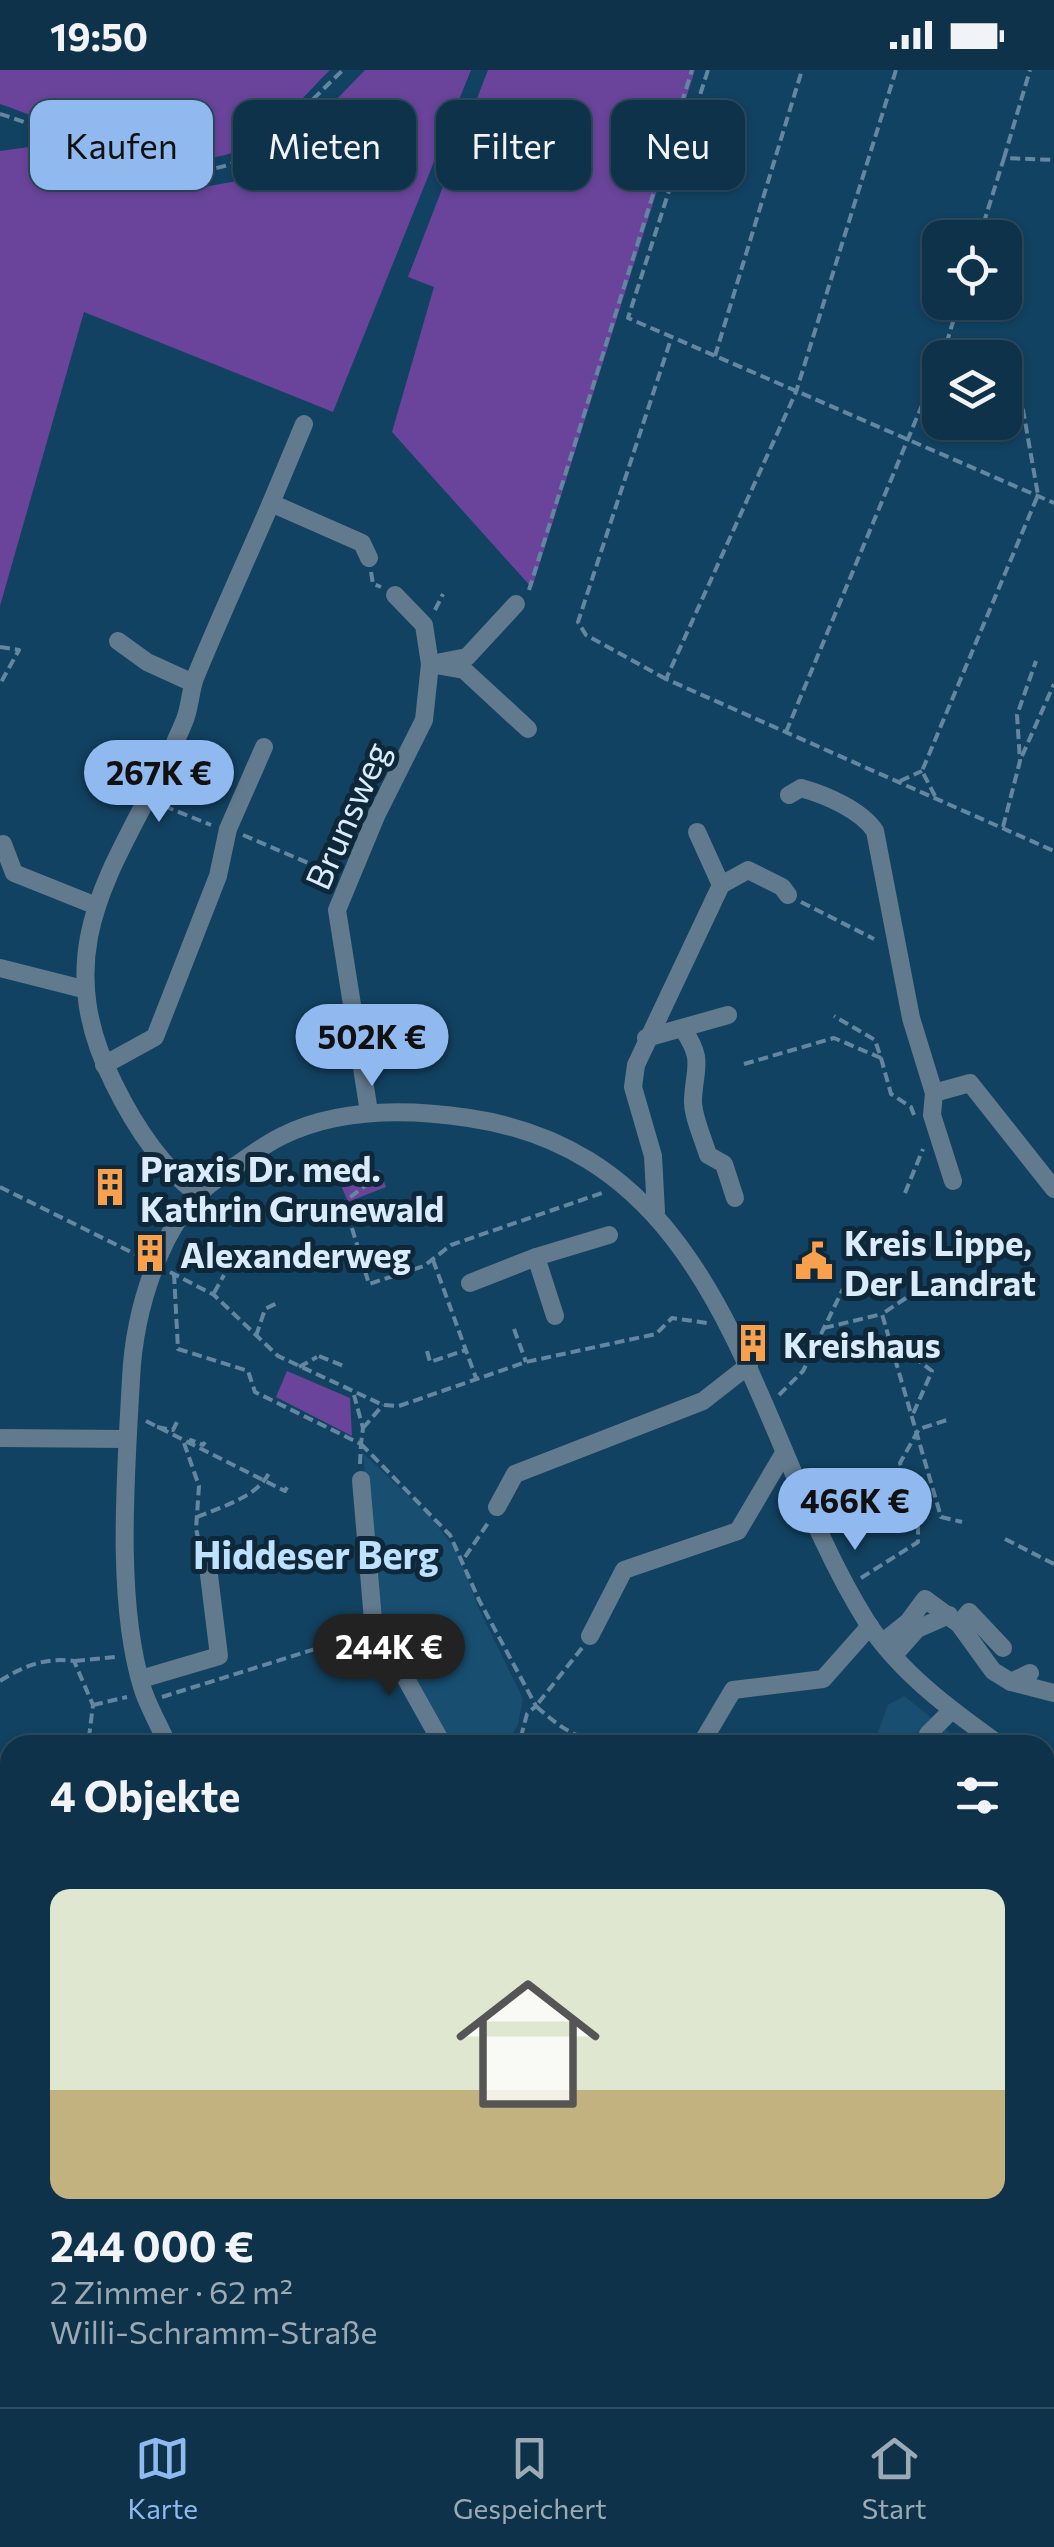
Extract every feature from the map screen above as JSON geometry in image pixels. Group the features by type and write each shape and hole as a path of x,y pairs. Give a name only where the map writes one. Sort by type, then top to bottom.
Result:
{"street":[{"path":"196,1193 174,1176 128,1114 96,1052 82,989 94,905 185,720 193,683 304,424"},
{"path":"271,503 362,543 369,558"},
{"path":"395,595 424,625 430,664"},
{"path":"430,664 467,657 516,604"},
{"path":"118,641 147,662 193,683"},
{"path":"430,664 464,670 528,729"},
{"name":"Brunsweg","path":"369,1112 337,910 376,816 424,720 430,664"},
{"path":"104,1065 156,1038 218,876 220,828 264,747"},
{"path":"788,795 801,788 815,792 866,818 875,832 912,1018 934,1093 932,1115 953,1181"},
{"path":"698,832 721,885"},
{"path":"3,844 14,872 94,905"},
{"path":"656,1212 652,1156 633,1088 646,1038 721,885 748,870 782,887 788,895"},
{"path":"0,968 82,989"},
{"path":"646,1038 728,1015"},
{"path":"683,1029 698,1054 699,1075 692,1101 708,1154 724,1164 734,1198"},
{"path":"934,1093 970,1083 1054,1188"},
{"path":"164,1735 142,1686 128,1608 128,1439 134,1337 156,1264 196,1193 283,1135 369,1112 434,1113 502,1123 565,1148 617,1180 656,1212 695,1265 728,1321 814,1528 870,1626 888,1649 952,1710 986,1735"},
{"path":"470,1282 610,1235"},
{"path":"536,1258 560,1306"},
{"path":"497,1507 515,1474 704,1401 748,1365"},
{"path":"0,1438 128,1439"},
{"path":"590,1636 624,1570 738,1531 784,1453"},
{"path":"362,1480 377,1630 437,1735"},
{"path":"142,1686 219,1656 208,1567"},
{"path":"888,1649 925,1600 954,1619 993,1671 1010,1682 1054,1693"},
{"path":"888,1649 917,1630 969,1612 1003,1648"},
{"path":"706,1735 733,1690 823,1679 870,1626"},
{"path":"1010,1682 1030,1673"},
{"path":"928,1734 952,1710"}],"path":[{"path":"0,114 166,168 196,172 234,163 264,144 343,70"},
{"path":"516,604 528,592 692,70"},
{"path":"708,70 628,318 1054,503"},
{"path":"715,356 802,70"},
{"path":"666,679 796,392 896,70"},
{"path":"985,220 1030,70"},
{"path":"1004,158 1054,160"},
{"path":"671,339 578,622 586,635 666,679 1054,852"},
{"path":"900,781 922,771 1038,495 1022,405"},
{"path":"786,732 922,411"},
{"path":"0,647 19,650 0,684"},
{"path":"1020,761 1016,715 1036,661"},
{"path":"1004,828 1020,761 1054,684"},
{"path":"922,771 934,796"},
{"path":"164,806 324,869"},
{"path":"788,895 874,939"},
{"path":"834,1016 875,1040 891,1094 911,1107 915,1121"},
{"path":"744,1064 834,1038 880,1058"},
{"path":"905,1193 923,1149 919,1135"},
{"path":"382,1173 344,1202 369,1284 433,1260 451,1245 602,1193 617,1180"},
{"path":"0,1188 214,1295 278,1356 384,1406 399,1406 526,1362 656,1334 672,1318 728,1321"},
{"path":"433,1260 476,1378"},
{"path":"174,1274 178,1349 248,1372 254,1392 360,1444 424,1505 464,1558 479,1600 536,1706 572,1735"},
{"path":"214,1295 224,1275"},
{"path":"766,1408 802,1370 844,1289"},
{"path":"824,1328 882,1314 906,1298"},
{"path":"256,1336 266,1309 279,1302"},
{"path":"882,1314 888,1347 919,1429 940,1516 962,1522"},
{"path":"514,1329 526,1362"},
{"path":"912,1340 919,1361 932,1371 912,1415"},
{"path":"427,1351 430,1362 466,1350"},
{"path":"299,1367 320,1356 346,1368"},
{"path":"354,1395 363,1428 360,1444"},
{"path":"363,1428 384,1406"},
{"path":"845,1584 874,1572 918,1542 918,1524 900,1463 919,1429 950,1419"},
{"path":"157,1427 159,1424 173,1430 178,1420"},
{"path":"163,1432 285,1491 290,1483"},
{"path":"186,1444 192,1440 204,1445 205,1442"},
{"path":"186,1444 199,1486 197,1517 208,1567"},
{"path":"232,1466 237,1457"},
{"path":"197,1517 239,1499 265,1481 269,1472"},
{"path":"464,1558 497,1507"},
{"path":"905,1529 918,1524"},
{"path":"1005,1539 1054,1564"},
{"path":"172,1694 377,1630"},
{"path":"519,1735 527,1714 590,1636"},
{"path":"0,1681 19,1669 54,1658 101,1662 134,1652"},
{"path":"74,1661 93,1706 89,1735"},
{"path":"93,1706 142,1686"}],"shaded area":[{"path":"0,70 330,70 301,100 233,100 233,152 213,157 213,100 30,100 30,115 0,104"},
{"path":"365,70 471,70 459,100 436,100 436,157 333,412 84,312 0,606 0,151 30,147 30,190 213,190 213,185 233,182 233,190 416,190 416,100 336,100"},
{"path":"488,70 695,70 686,100 611,100 611,190 657,190 532,588 392,432 434,287 408,277 442,190 591,190 591,100 476,100"},
{"path":"369,1160 374,1171 380,1170 386,1187 348,1202 336,1173"},
{"path":"287,1371 350,1398 352,1436 276,1397"},
{"path":"363,1453 431,1518 457,1551 479,1609 523,1699 512,1735 442,1735 378,1621"},
{"path":"904,1696 953,1735 877,1735 888,1705"}],"place":[{"name":"Praxis Dr. med. Kathrin Grunewald","path":"110,1187"},
{"name":"Alexanderweg","path":"150,1253"},
{"name":"Kreis Lippe, Der Landrat","path":"814,1261"},
{"name":"Kreishaus","path":"753,1343"}],"district":[{"name":"Hiddeser Berg","path":"316,1553"}]}
